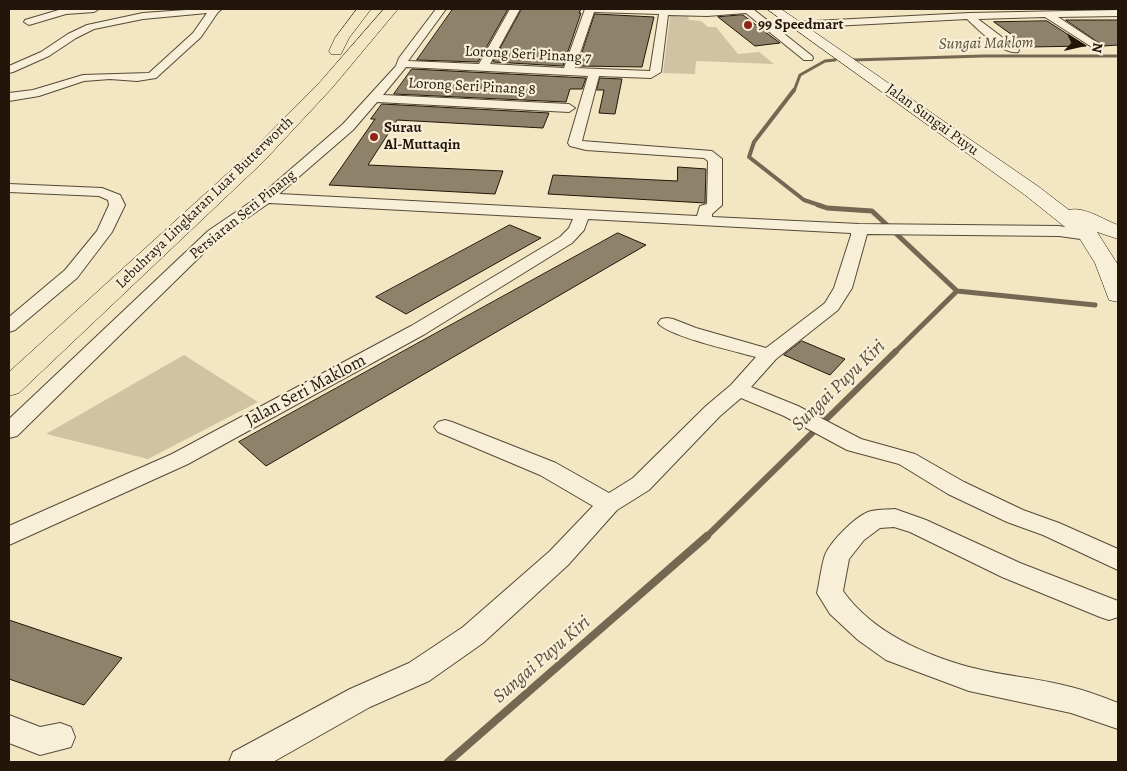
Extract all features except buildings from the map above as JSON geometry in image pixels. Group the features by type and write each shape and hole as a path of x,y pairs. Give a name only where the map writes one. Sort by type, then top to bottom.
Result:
{"highway":[{"path":"364,9 342,38 343,55 376,37 402,9"},
{"name":"Lebuhraya Lingkaran Luar Butterworth","path":"9,387 257,156 326,85 343,55 376,9"},
{"name":"Lebuhraya Lingkaran Luar Butterworth","path":"9,362 130,254 391,9"}],"main road":[{"name":"Jalan Sungai Puyu","path":"773,9 1032,190 1088,235"},
{"path":"1032,190 1070,214 1118,233"},
{"path":"1088,235 1118,240"},
{"path":"1088,235 1112,256 1118,295"}],"street":[{"path":"47,9 65,11 94,9"},
{"path":"155,9 192,13"},
{"path":"9,70 45,54 72,36 91,27 143,16 192,13 216,9"},
{"path":"9,97 35,93 83,78 110,76 137,78 152,76 197,35 216,9"},
{"name":"Persiaran Seri Pinang","path":"9,431 214,234 266,198 348,127 403,64 403,60 441,9"},
{"path":"482,68 515,9"},
{"path":"568,72 590,9 716,13 748,10 808,58"},
{"path":"1114,9 1118,12"},
{"path":"29,22 65,11"},
{"name":"Lorong Seri Pinang 7","path":"403,64 651,74 655,72 664,12"},
{"path":"795,25 969,16 1118,12"},
{"path":"1048,14 1098,48"},
{"path":"969,16 1005,46 1014,50"},
{"path":"793,45 821,44"},
{"path":"9,59 29,60"},
{"path":"594,73 575,143 586,146 707,154 715,159 714,206 709,210 705,210 704,221"},
{"name":"Lorong Seri Pinang 8","path":"373,98 569,108"},
{"path":"9,188 102,192 115,198 117,206 104,232 71,274 9,326"},
{"path":"266,198 863,230 1059,231 1088,235"},
{"name":"Jalan Seri Maklom","path":"9,536 180,459 418,330 566,240 576,230 582,215"},
{"path":"244,762 360,698 419,672 473,635 559,558 609,504 641,484 713,411 738,389 769,355 832,306 843,288 859,235 863,230"},
{"path":"667,324 688,332 769,355"},
{"path":"738,389 762,397 855,445 887,452 906,459 956,488 1015,516 1051,529 1118,560"},
{"path":"445,427 548,469 609,504"},
{"path":"1109,609 1011,570 918,526 895,518 875,519 856,534 837,556 830,593 839,606 867,632 896,652 969,679 1072,700 1118,716"},
{"path":"9,729 40,741 60,737"}],"shaded area":[{"path":"688,15 689,20 701,21 708,27 716,27 738,54 759,52 774,64 696,61 695,74 663,73 670,17"},
{"path":"184,355 258,402 148,459 46,434"}],"waterway":[{"name":"Sungai Maklom","path":"853,60 983,56 1118,56"},
{"name":"Sungai Puyu Kiri","path":"794,91 800,75 825,61 835,60"},
{"name":"Sungai Puyu Kiri","path":"794,90 754,142 749,157 804,200 822,206"},
{"name":"Sungai Puyu Kiri","path":"818,205 827,208 872,211 957,291"},
{"name":"Sungai Puyu Kiri","path":"895,352 957,291"},
{"path":"957,291 1095,305"},
{"name":"Sungai Puyu Kiri","path":"706,537 896,351"},
{"name":"Sungai Puyu Kiri","path":"448,762 707,536"}],"place":[{"name":"99 Speedmart","path":"748,25"},
{"name":"Surau Al-Muttaqin","path":"374,137"}]}
